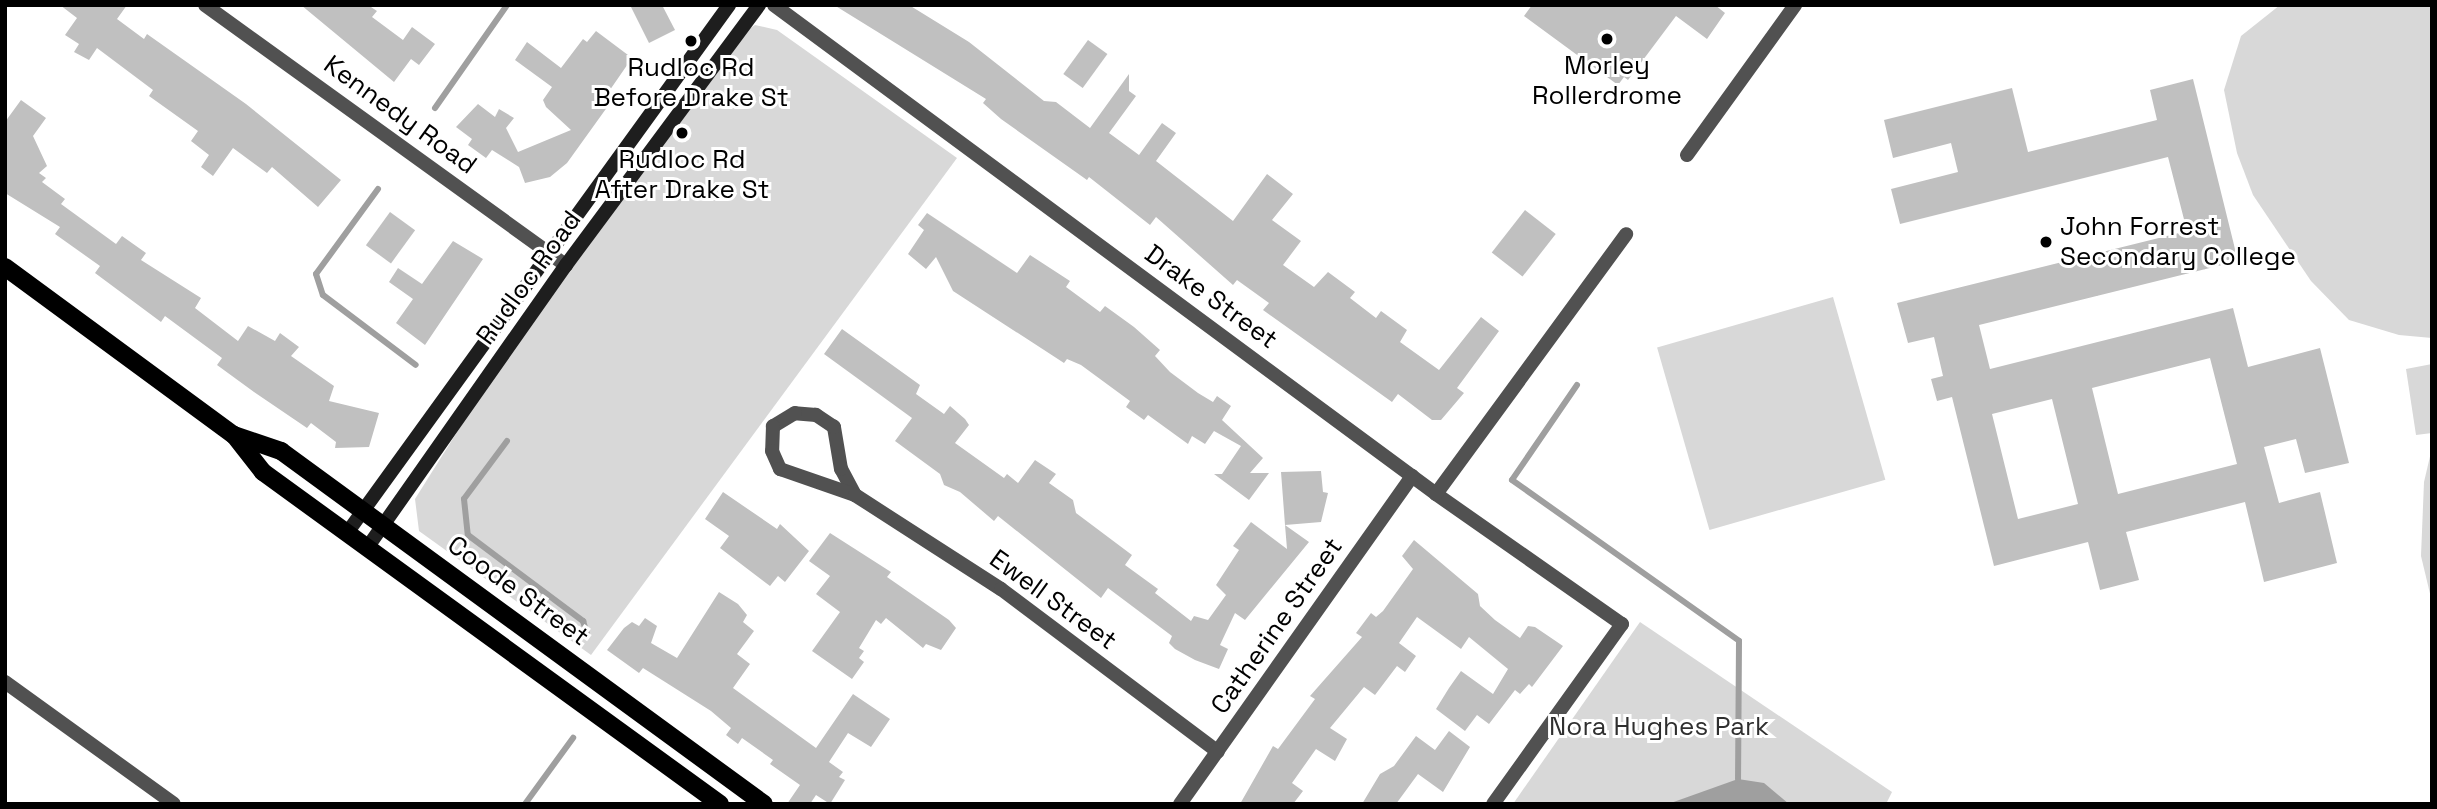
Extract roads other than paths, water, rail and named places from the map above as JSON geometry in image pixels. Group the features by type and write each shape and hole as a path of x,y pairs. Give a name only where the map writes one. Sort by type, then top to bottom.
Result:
{"main road":[{"name":"Rudloc Road","path":"347,533 729,5"},
{"name":"Rudloc Road","path":"367,548 566,265 759,5"},
{"name":"Coode Street","path":"5,267 234,435 263,471 720,804"},
{"name":"Coode Street","path":"234,435 281,451 764,804"}],"street":[{"name":"Kennedy Road","path":"205,5 566,265"},
{"name":"Drake Street","path":"774,5 1436,494 1622,624 1493,804"},
{"path":"1687,155 1795,5"},
{"path":"1436,494 1626,234"},
{"name":"Ewell Street","path":"855,495 841,469 834,427 816,415 795,413 773,426 772,451 780,469 855,495 1001,589 1218,752"},
{"name":"Catherine Street","path":"1180,804 1412,476"},
{"path":"5,682 174,804"}],"waterway":[{"path":"435,108 507,5"},
{"path":"378,189 316,274 323,295 416,365"},
{"path":"1577,385 1512,480 1739,641 1738,779"},
{"path":"507,441 464,499 468,535 583,621 587,634"},
{"path":"525,804 573,738"}],"place":[{"name":"Morley Rollerdrome","path":"1607,39"},
{"name":"Rudloc Rd Before Drake St","path":"691,41"},
{"name":"Rudloc Rd After Drake St","path":"682,133"},
{"name":"John Forrest Secondary College","path":"2046,242"}],"park label":[{"name":"Nora Hughes Park","path":"1659,727"}]}
